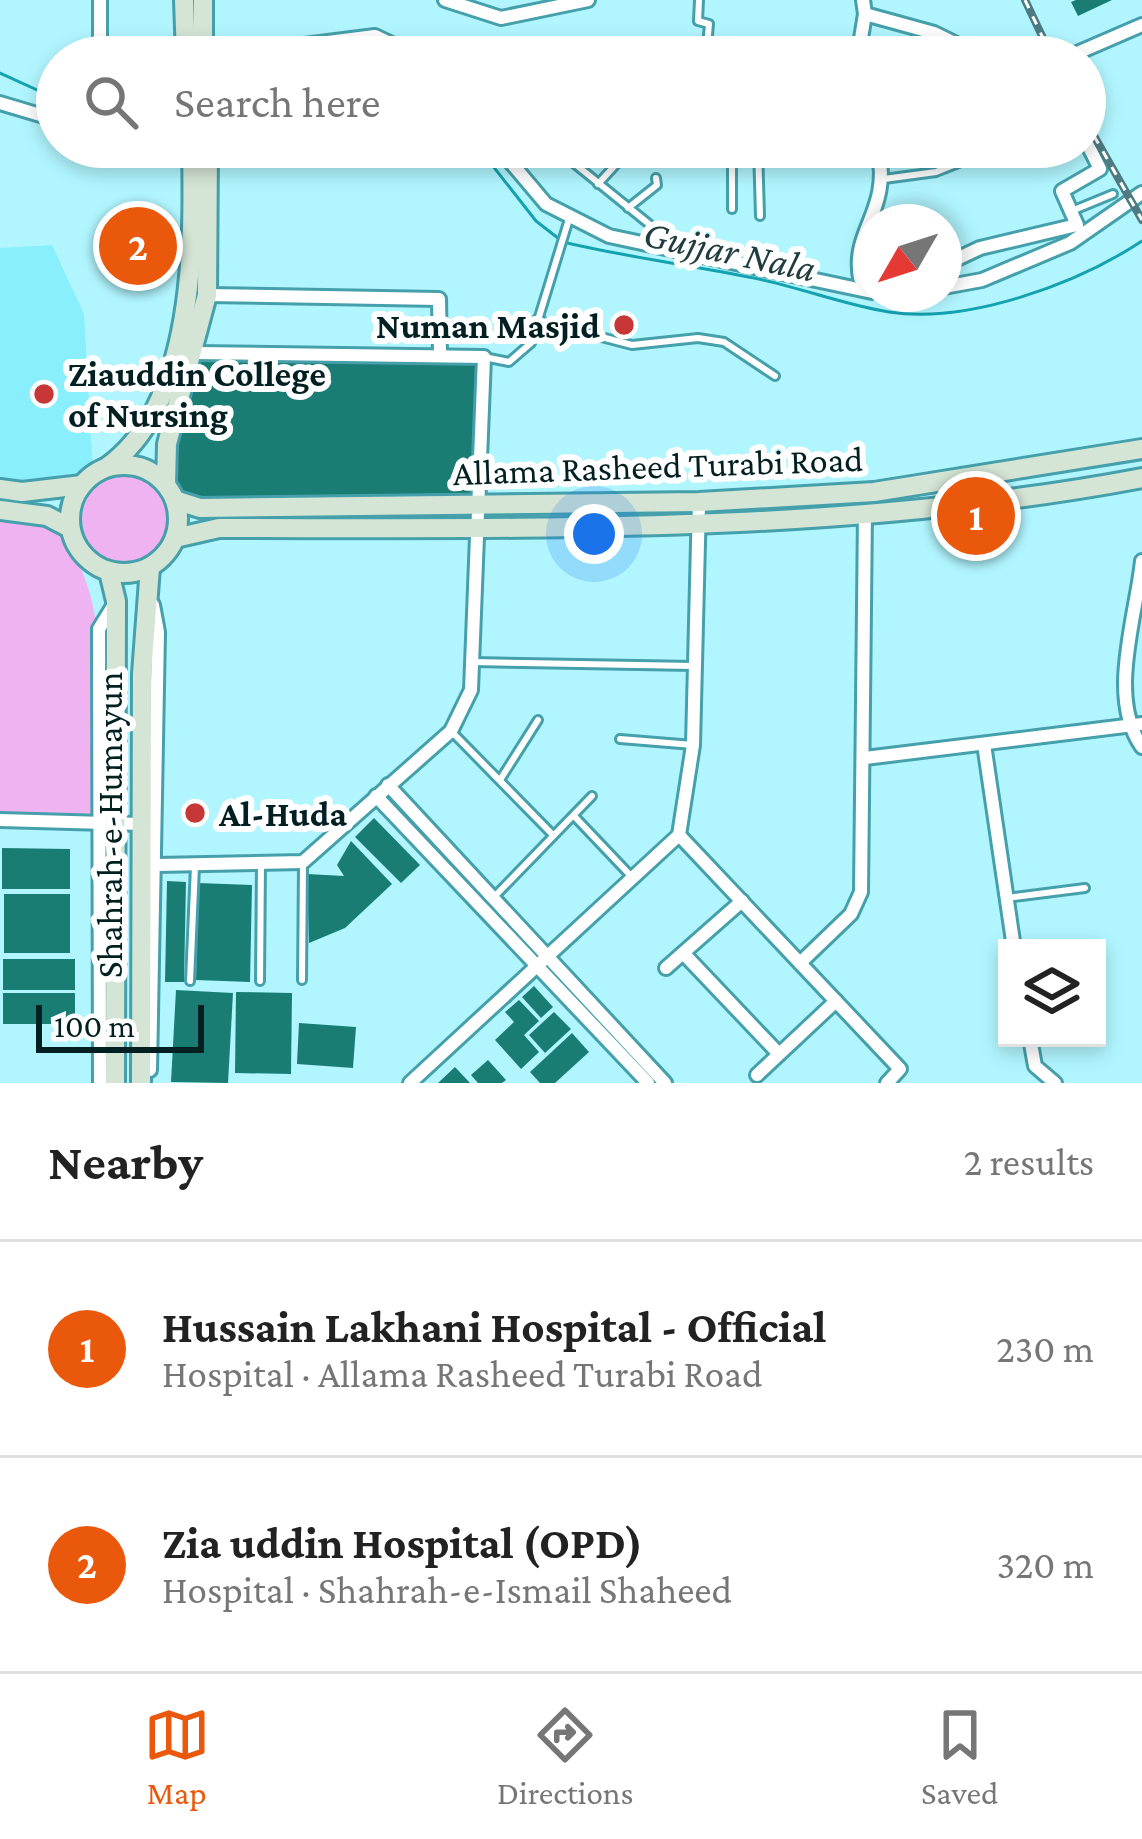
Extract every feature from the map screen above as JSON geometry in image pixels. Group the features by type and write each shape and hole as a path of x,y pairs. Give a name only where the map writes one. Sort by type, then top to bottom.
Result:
{"main road":[{"path":"184,0 185,36"},
{"path":"203,0 203,36"},
{"path":"198,168 191,285 163,391 149,426 133,448 82,484 74,498 70,528 83,556 110,572 150,576 175,538 167,445 207,295 200,168"},
{"name":"Allama Rasheed Turabi Road","path":"171,492 200,508 699,502 816,505 865,512 908,497 1142,449"},
{"path":"107,466 137,466 171,492"},
{"name":"Allama Rasheed Turabi Road","path":"175,538 219,528 699,524 816,505 1142,478"},
{"path":"0,489 22,492 82,484"},
{"path":"0,510 46,516 70,528"},
{"name":"Shahrah-e-Humayun","path":"110,572 116,601 106,823 115,1083"},
{"name":"Shahrah-e-Humayun","path":"145,1083 142,674 150,576"}],"street":[{"path":"100,0 100,36"},
{"path":"445,0 500,18 588,0"},
{"path":"864,7 940,36"},
{"path":"1106,41 1142,25"},
{"path":"0,103 36,114"},
{"path":"519,168 541,199 569,219 615,238 854,288"},
{"path":"880,204 882,168"},
{"path":"962,256 1077,224 1064,186 1099,168"},
{"path":"962,284 982,280 1070,243 1142,193"},
{"path":"207,295 440,298 440,353"},
{"path":"157,865 303,862 451,730 470,690 474,505 484,357 195,353"},
{"path":"410,1083 630,875 679,835 693,745 698,666 699,502"},
{"path":"800,963 851,914 861,892 865,512"},
{"path":"1142,561 1129,641 1142,747"},
{"path":"145,1083 157,865 158,632 150,576"},
{"path":"865,758 1137,727"},
{"path":"984,744 1013,939"},
{"path":"388,785 665,1083"},
{"path":"376,796 648,1083"},
{"path":"0,820 141,824"},
{"path":"100,1083 106,823"},
{"path":"679,835 900,1069 887,1083"},
{"path":"666,968 742,901"},
{"path":"685,955 779,1054"},
{"path":"757,1075 836,1001"},
{"path":"1032,1047 1035,1066 1055,1083"}],"lane":[{"path":"699,0 698,22 710,25 708,36"},
{"path":"579,168 649,224"},
{"path":"598,184 613,168"},
{"path":"732,209 733,168"},
{"path":"759,168 760,216"},
{"path":"884,178 946,168"},
{"path":"628,208 657,184 656,178"},
{"path":"1071,212 1114,194"},
{"path":"484,357 509,362 524,355 569,219"},
{"path":"536,320 632,345 698,338 724,342 775,376"},
{"path":"472,662 698,666"},
{"path":"500,780 538,720"},
{"path":"451,730 553,835"},
{"path":"620,739 693,745"},
{"path":"494,897 592,796"},
{"path":"574,816 630,875"},
{"path":"302,980 303,862"},
{"path":"260,981 261,863"},
{"path":"190,981 195,866"},
{"path":"1006,898 1085,888"}],"shaded area":[{"name":"Ziauddin College of Nursing","path":"52,245 84,314 93,474 82,485 0,489 0,248"},
{"path":"125,476 156,488 168,519 156,550 125,562 94,550 82,519 94,488"},
{"path":"0,515 37,520 65,542 83,575 95,614 100,658 96,823 0,818"}],"building":[{"path":"1112,0 1078,16 1071,2"},
{"path":"196,354 483,358 471,502 333,505 176,499 167,484"},
{"path":"374,818 420,865 401,883 355,837"},
{"path":"351,841 392,884 345,928 309,943 307,874 344,876 337,865"},
{"path":"2,848 70,849 70,889 2,889"},
{"path":"167,881 186,882 184,982 165,982"},
{"path":"198,883 252,885 250,982 196,980"},
{"path":"4,894 70,894 70,953 4,953"},
{"path":"3,959 75,959 75,990 3,990"},
{"path":"534,986 553,1007 541,1018 522,997"},
{"path":"176,990 233,993 228,1083 171,1082"},
{"path":"236,992 292,993 291,1074 235,1073"},
{"path":"3,993 75,993 75,1024 3,1024"},
{"path":"519,1000 539,1021 524,1035 539,1052 521,1069 495,1040 514,1022 505,1012"},
{"path":"554,1012 571,1029 545,1053 529,1035"},
{"path":"299,1023 356,1027 353,1068 297,1064"},
{"path":"572,1033 589,1052 555,1083 540,1083 530,1072"},
{"path":"488,1060 506,1080 502,1083 478,1083 471,1075"},
{"path":"455,1067 470,1083 438,1083"}],"waterway":[{"name":"Gujjar Nala","path":"0,73 36,89"},
{"name":"Gujjar Nala","path":"494,168 536,221 563,242 754,278 889,312 953,312 1021,297 1086,272 1142,241"}],"railway":[{"path":"1025,0 1042,36"},
{"path":"1106,157 1142,220"}],"place":[{"name":"Zia uddin Hospital (OPD)","path":"138,246"},
{"name":"Numan Masjid","path":"624,325"},
{"name":"Ziauddin College of Nursing","path":"44,394"},
{"name":"Hussain Lakhani Hospital - Official","path":"976,516"},
{"name":"Al-Huda","path":"195,813"}]}
